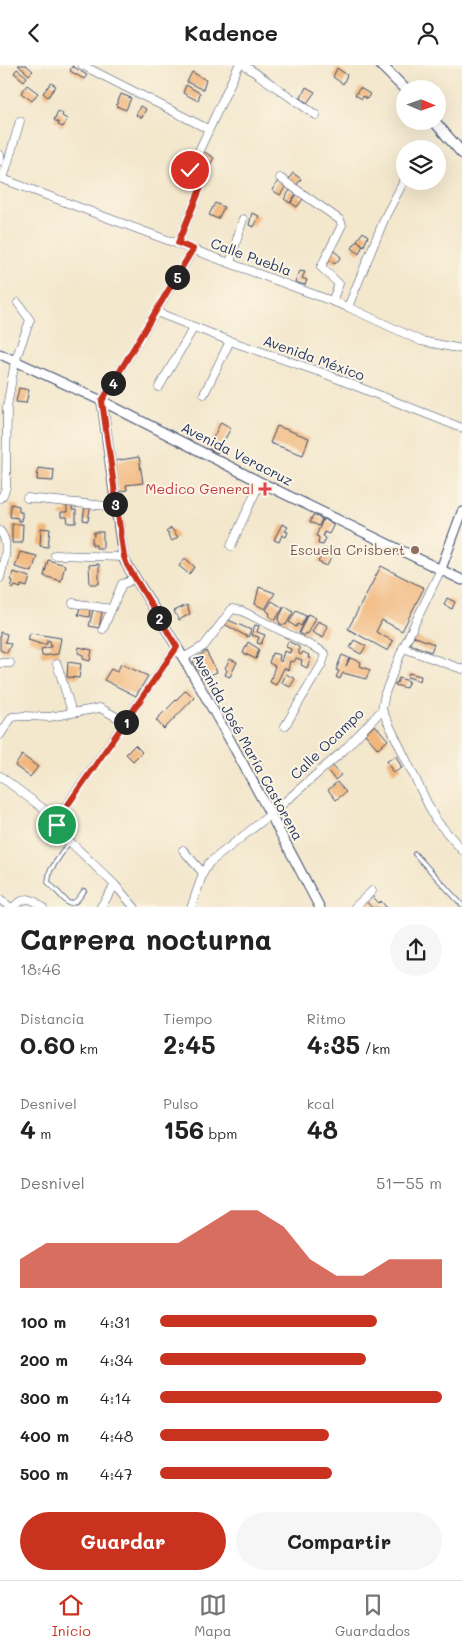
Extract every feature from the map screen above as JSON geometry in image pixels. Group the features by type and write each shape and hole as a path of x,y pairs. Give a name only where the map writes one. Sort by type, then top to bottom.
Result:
{"main road":[{"path":"381,65 396,80"},
{"path":"442,130 462,153"}],"street":[{"path":"82,65 208,129"},
{"path":"178,243 200,190 200,183 191,176 190,170 239,65"},
{"path":"244,65 316,115"},
{"path":"1,178 20,121"},
{"path":"0,155 0,161"},
{"name":"Calle Puebla","path":"1,178 348,307 421,341 462,349"},
{"path":"280,178 340,220 342,225 321,267 339,285 332,301"},
{"path":"348,307 386,215 399,190"},
{"path":"230,263 243,219"},
{"path":"102,401 193,249"},
{"path":"0,498 6,487 7,407 15,361 30,320 18,303"},
{"name":"Avenida México","path":"156,312 230,341 323,373 462,428"},
{"path":"159,387 194,327"},
{"path":"204,394 230,341"},
{"name":"Avenida Veracruz","path":"0,354 102,401 260,482 462,580"},
{"name":"Avenida José María Castorena","path":"102,401 124,557 177,647 320,907"},
{"path":"231,546 260,482"},
{"path":"27,498 116,507"},
{"name":"Calle Ocampo","path":"191,907 203,873 209,863 271,815 344,751 382,710 385,693 402,649 441,569 462,512"},
{"path":"0,531 4,536 7,548 0,578"},
{"path":"55,555 124,557"},
{"path":"103,629 122,584 128,582 134,576"},
{"path":"74,603 111,609"},
{"path":"183,658 204,646 232,609 242,611 320,650 325,654 322,664 285,726"},
{"path":"136,907 69,842 58,829 58,819 177,647"},
{"path":"402,649 462,669"},
{"path":"0,663 10,663"},
{"path":"57,664 72,712"},
{"path":"0,735 12,717 49,717 100,708 126,722"},
{"path":"382,710 436,819 462,851"},
{"path":"0,776 58,819"},
{"path":"182,850 203,873"},
{"path":"100,907 115,885"},
{"path":"354,907 372,891"},
{"path":"0,899 12,907 22,899 27,898 43,907"}],"lane":[{"path":"69,842 50,871 48,882 68,903 75,903 84,891"},
{"path":"415,854 462,905"}],"building":[{"path":"18,65 26,65 33,71 29,75"},
{"path":"72,66 87,75 84,79 70,71"},
{"path":"337,68 347,75 343,84 333,77"},
{"path":"17,69 27,77 24,81 14,73"},
{"path":"192,72 206,80 203,90 187,82"},
{"path":"51,83 56,86 48,97 43,93"},
{"path":"27,85 38,93 32,101 21,93"},
{"path":"186,85 200,93 198,101 183,93"},
{"path":"306,87 315,92 307,103 301,98"},
{"path":"360,88 370,94 367,99 363,96 362,99 355,95"},
{"path":"121,94 131,98 126,110 116,106"},
{"path":"140,106 146,109 142,118 136,115"},
{"path":"58,111 67,119 63,127 54,120"},
{"path":"203,151 214,158 209,166 200,160 202,156 200,155"},
{"path":"293,173 301,179 296,186 288,180"},
{"path":"278,181 286,186 280,195 272,190"},
{"path":"290,190 296,194 290,203 284,199"},
{"path":"297,194 303,199 297,207 291,203"},
{"path":"215,203 224,207 218,219 209,215"},
{"path":"252,213 259,216 254,227 249,225"},
{"path":"363,232 368,236 364,246 357,240"},
{"path":"357,241 363,245 359,254 352,248"},
{"path":"334,251 341,257 335,264 328,259"},
{"path":"300,271 305,272 302,278 307,280 305,285 295,282"},
{"path":"19,388 29,390 26,403 16,402"},
{"path":"221,422 231,428 217,453 208,448"},
{"path":"277,426 309,438 303,455 270,443"},
{"path":"139,457 143,483 126,485 127,490 119,492 114,461"},
{"path":"38,468 54,470 53,481 37,480"},
{"path":"11,504 19,506 19,512 22,512 21,521 18,521 18,518 10,517"},
{"path":"67,504 72,505 72,510 76,510 76,523 68,523 67,517 61,517 61,512 67,512"},
{"path":"85,505 93,506 90,509 88,521 83,520"},
{"path":"313,515 322,519 319,526 310,522"},
{"path":"323,519 334,524 329,534 324,532 323,536 326,538 323,545 318,544 319,537 316,536"},
{"path":"12,524 23,524 22,543 12,543"},
{"path":"282,524 288,527 285,531 288,532 286,537 282,535 279,542 274,540"},
{"path":"41,528 50,529 48,547 40,546"},
{"path":"171,528 178,537 172,541 168,535 169,533 166,532"},
{"path":"94,532 103,532 103,548 96,548 96,545 92,545"},
{"path":"330,547 335,549 327,566 318,562 322,553 326,554"},
{"path":"20,552 37,556 32,572 15,567"},
{"path":"185,558 195,567 189,574 179,566"},
{"path":"48,560 65,565 61,581 44,576"},
{"path":"99,564 99,584 90,584 89,565"},
{"path":"381,566 424,588 402,631 382,620 376,632 393,641 388,651 348,629"},
{"path":"13,572 30,577 27,587 21,585 21,588 15,586 13,589 11,588"},
{"path":"259,587 275,593 265,609 255,604"},
{"path":"447,598 455,602 452,609 444,605"},
{"path":"272,601 283,608 275,620 269,616 270,613 266,610"},
{"path":"187,605 190,614 179,620 174,611"},
{"path":"285,606 293,612 286,625 280,624 278,619"},
{"path":"80,607 90,609 89,617 78,615"},
{"path":"93,610 102,612 99,628 89,626"},
{"path":"296,611 306,616 301,626 298,624 296,627 289,622"},
{"path":"308,614 316,618 308,634 305,633 304,636 299,633"},
{"path":"226,619 251,630 248,637 224,624"},
{"path":"318,621 328,626 323,638 312,632"},
{"path":"255,625 259,626 257,632 265,635 261,644 257,643 259,637 251,635"},
{"path":"0,632 7,634 5,642 11,644 7,653 0,650"},
{"path":"30,633 61,638 58,654 42,656 41,649 51,647 50,641 47,640 47,644 38,644 28,640"},
{"path":"413,636 434,644 431,652 410,644"},
{"path":"354,640 366,646 361,654 350,648"},
{"path":"288,641 299,647 299,654 301,655 303,652 309,655 308,658 311,658 307,668 301,665 302,660 296,658 294,662 290,661 288,670 284,668 276,685 270,682 275,666 269,663 272,653 280,655 279,660 281,662 284,651 290,653 291,649 286,647"},
{"path":"248,642 259,649 256,659 243,653"},
{"path":"79,647 92,650 90,661 83,659 83,655 78,653"},
{"path":"206,651 217,672 208,676 197,669 193,661"},
{"path":"342,655 349,658 346,666 350,658 361,662 360,666 370,670 366,679 343,673 340,679 336,677 339,671 336,670"},
{"path":"230,659 237,662 230,677 225,675 227,670 225,668"},
{"path":"68,662 81,664 79,678 67,677"},
{"path":"121,664 148,676 136,696 104,680 111,669 117,672"},
{"path":"409,673 421,676 420,681 407,677"},
{"path":"286,674 295,679 290,687 282,683"},
{"path":"399,678 409,681 406,688 395,685"},
{"path":"186,690 194,698 164,729 156,720"},
{"path":"375,725 388,740 378,749 365,734"},
{"path":"135,745 142,752 133,761 126,754"},
{"path":"22,755 38,767 30,777 15,766"},
{"path":"396,756 402,768 393,773 387,761"},
{"path":"332,765 341,775 335,780 327,770"},
{"path":"337,782 346,792 336,800 328,790"},
{"path":"371,895 379,903 381,901 386,907 371,907 365,900"}],"place":[{"name":"Medico General","path":"265,489"},
{"name":"Escuela Crisbert","path":"415,550"}],"route":[{"path":"57,825 58,819 177,647 124,557 102,401 193,249 178,243 201,187 200,183 191,176 190,170"}]}
